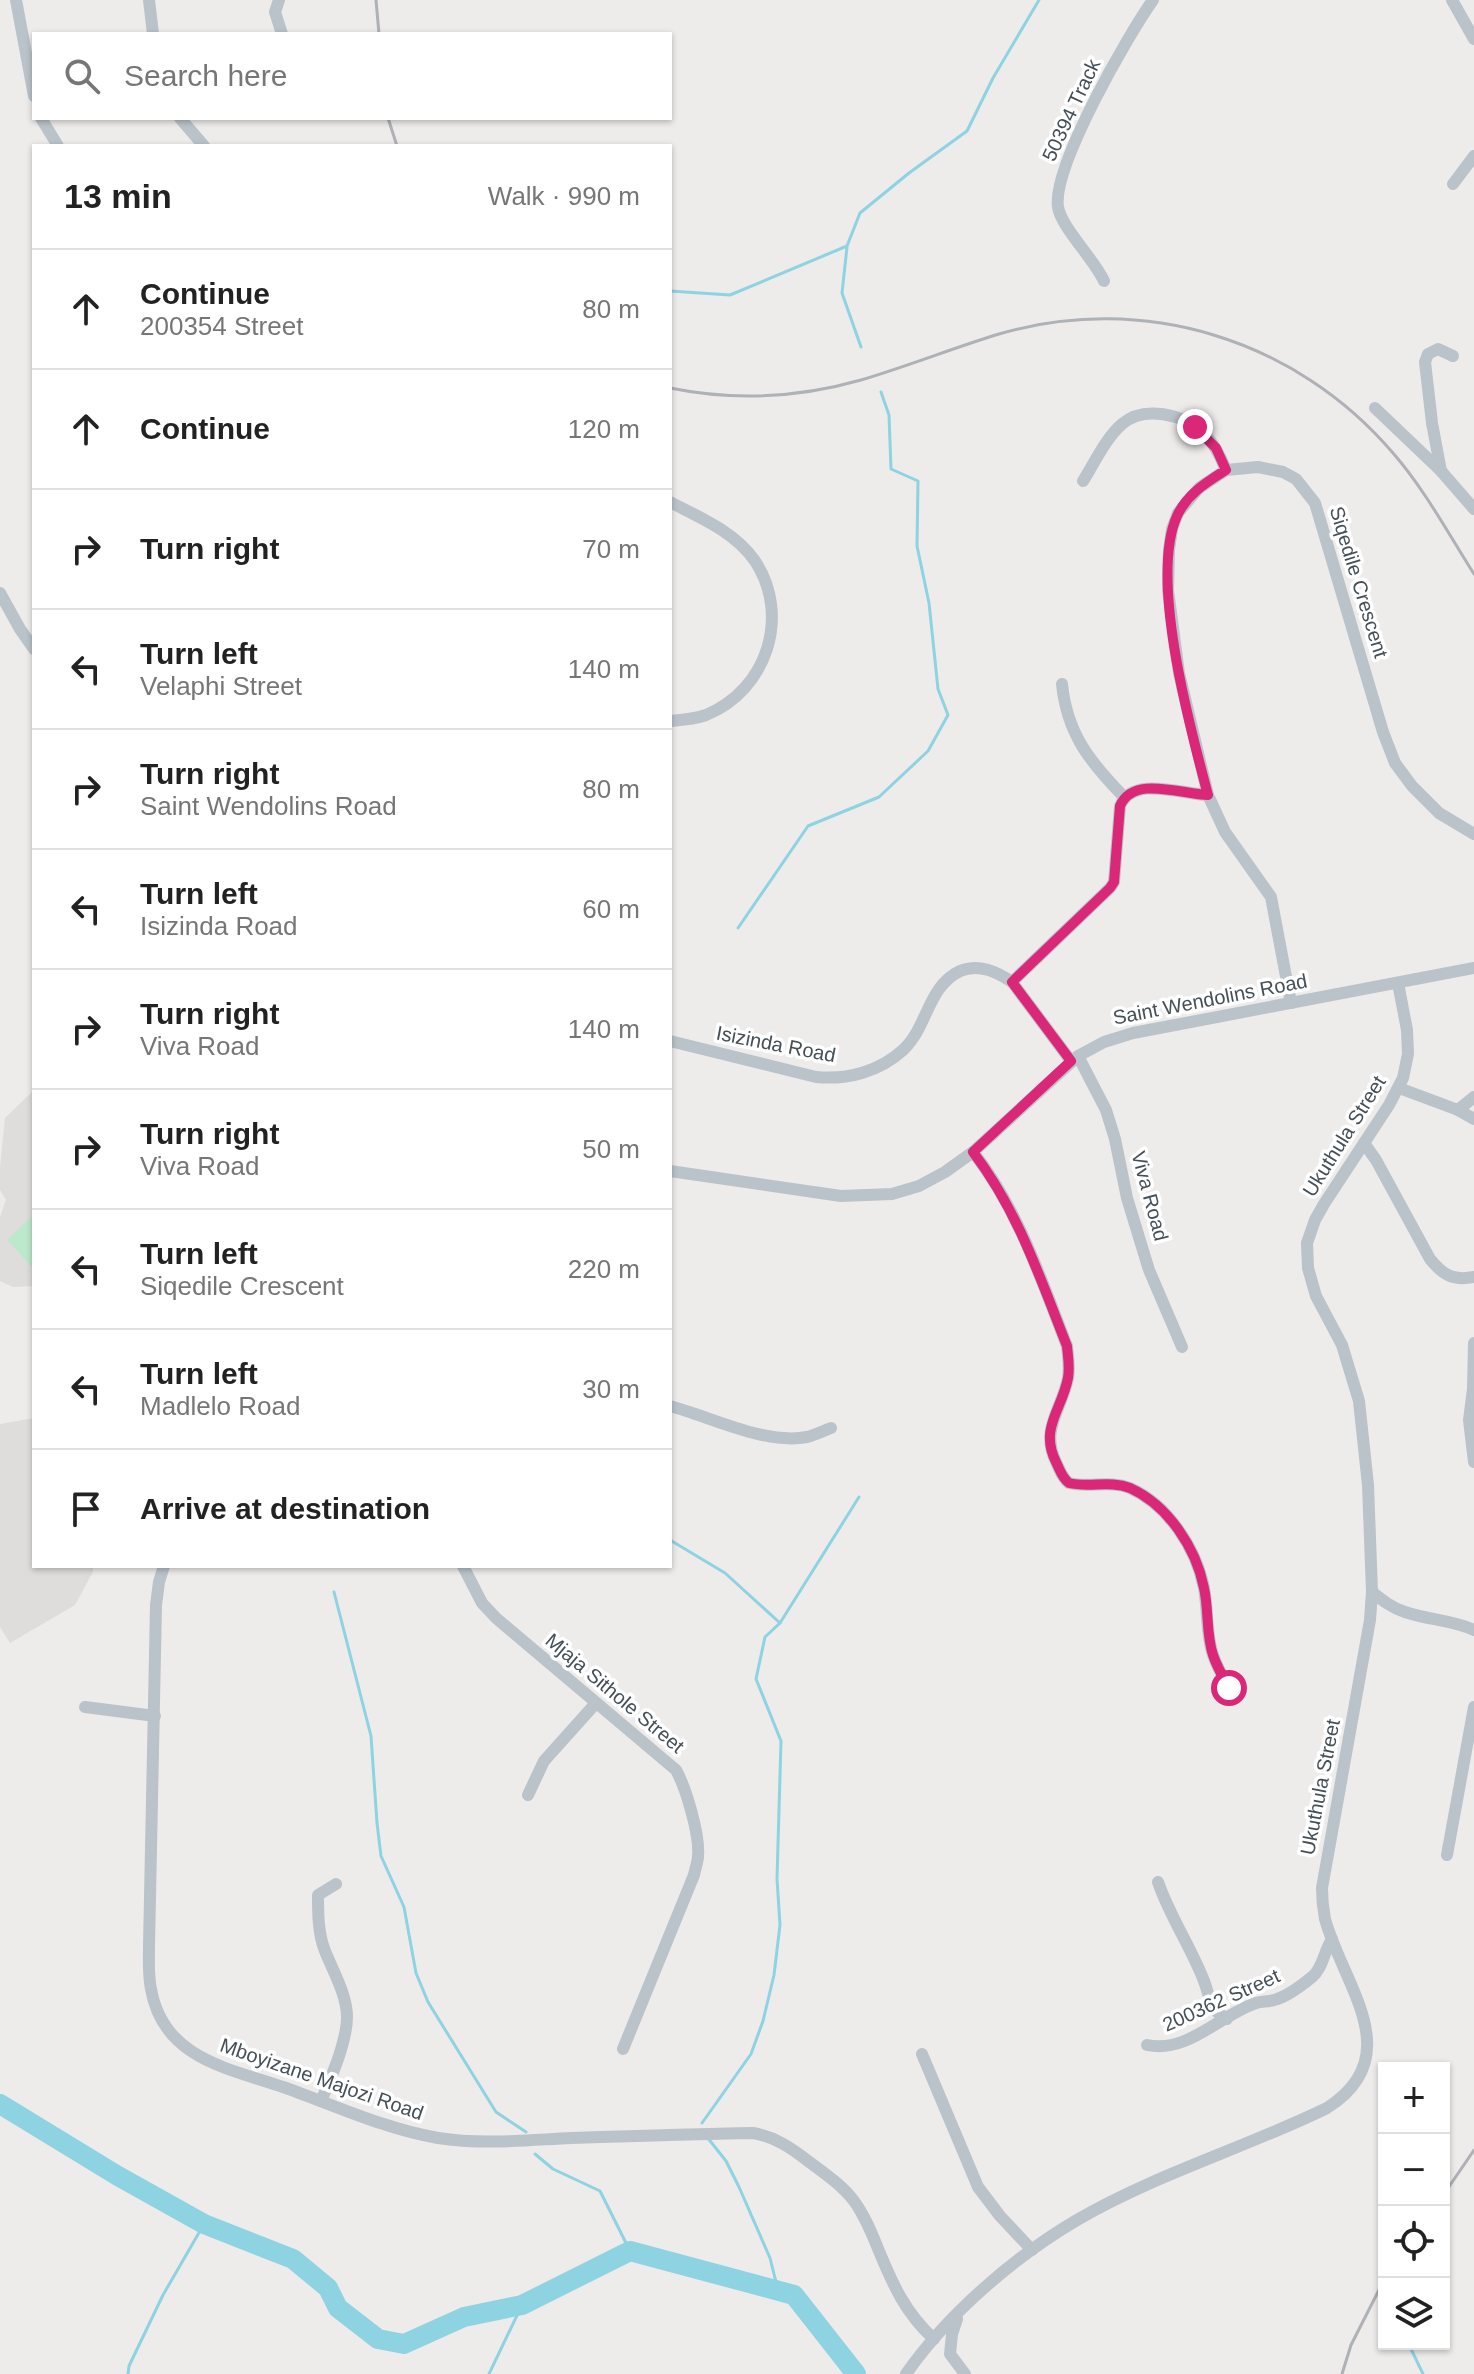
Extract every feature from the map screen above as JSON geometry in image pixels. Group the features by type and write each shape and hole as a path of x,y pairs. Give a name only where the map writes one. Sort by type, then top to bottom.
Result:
{"street":[{"path":"16,0 32,85"},
{"path":"149,0 153,32"},
{"path":"279,0 275,12 281,32"},
{"name":"50394 Track","path":"1104,281 1058,210 1058,187 1088,116 1133,30 1153,0"},
{"path":"1452,0 1470,22 1474,39"},
{"path":"42,120 57,144"},
{"path":"182,120 202,144"},
{"path":"1453,184 1474,156"},
{"path":"1441,471 1425,362 1428,354 1438,349 1453,356"},
{"path":"1375,408 1441,471 1474,509"},
{"path":"1083,481 1111,435 1129,419 1146,414 1177,418 1195,427 1216,448 1226,470 1199,488 1178,513 1172,529 1167,570 1179,673 1208,795 1225,832 1271,897 1291,1003"},
{"name":"Siqedile Crescent","path":"1226,470 1258,467 1283,472 1296,479 1315,503 1395,763 1412,786 1439,813 1474,834"},
{"path":"672,503 720,528 740,543 755,562 768,587 773,621 770,643 746,687 710,713 698,718 672,721"},
{"path":"0,593 32,646"},
{"path":"1062,684 1065,712 1073,732 1096,767 1124,797"},
{"path":"1075,1058 1012,982 1114,882 1120,806 1124,797 1145,788 1208,795"},
{"name":"Isizinda Road","path":"672,1041 816,1077 835,1079 858,1075 881,1065 903,1050 914,1036 941,984 961,971 982,968 1012,982"},
{"name":"Saint Wendolins Road","path":"672,1171 841,1196 892,1194 919,1186 973,1152 1075,1058 1104,1042 1133,1033 1474,968"},
{"name":"Ukuthula Street","path":"906,2374 960,2312 1032,2250 1077,2220 1117,2199 1310,2116 1341,2099 1351,2089 1365,2065 1367,2037 1360,2005 1324,1917 1322,1888 1365,1654 1372,1592 1368,1485 1359,1401 1342,1345 1311,1282 1307,1243 1315,1220 1399,1088 1408,1048 1398,983"},
{"name":"Viva Road","path":"1075,1058 1106,1110 1127,1198 1149,1270 1182,1347"},
{"path":"1399,1088 1474,1119"},
{"path":"1458,1110 1474,1097"},
{"path":"1364,1143 1439,1271 1457,1279 1474,1277"},
{"path":"973,1152 997,1186 1022,1231 1067,1346 1068,1381 1048,1444 1064,1479 1075,1484 1115,1484 1130,1489 1159,1506 1177,1528 1196,1562 1204,1586 1212,1652 1229,1688"},
{"path":"1474,1343 1469,1420 1474,1462"},
{"path":"672,1407 769,1436 807,1436 831,1428"},
{"name":"Mboyizane Majozi Road","path":"164,1568 157,1594 150,1986 158,2011 177,2040 208,2062 391,2126 429,2136 455,2140 523,2141 753,2133 773,2138 823,2172 854,2200 906,2309 934,2339"},
{"name":"Mjaja Sithole Street","path":"464,1568 482,1603 496,1618 676,1770 687,1793 697,1837 698,1856 694,1875 623,2049"},
{"path":"1372,1592 1405,1612 1474,1630"},
{"path":"528,1795 544,1761 596,1703"},
{"path":"85,1707 155,1716"},
{"path":"1447,1855 1474,1707"},
{"path":"1158,1882 1166,1907 1205,1982 1211,2004 1227,2019"},
{"path":"321,2101 337,2061 347,2018 344,1997 325,1950 318,1919 318,1895 336,1884"},
{"name":"200362 Street","path":"1147,2045 1161,2048 1183,2041 1255,2003 1286,1995 1318,1970 1332,1939"},
{"path":"922,2054 978,2187 1032,2250"},
{"path":"960,2312 950,2349 952,2360 965,2374"}],"shaded area":[{"path":"32,1092 32,1286 13,1287 0,1281 0,1217 6,1200 0,1190 5,1118"},
{"path":"32,1418 32,1568 93,1568 75,1605 10,1643 0,1627 0,1424"}],"green space":[{"path":"32,1216 32,1267 7,1240"}],"waterway":[{"path":"672,291 730,295 847,246 860,213 967,131 993,78 1039,0"},
{"path":"847,247 842,293 861,347"},
{"path":"738,928 808,826 879,797 928,751 948,715 938,689 929,603 917,546 918,481 891,469 889,415 881,392"},
{"path":"702,2123 751,2054 774,1975 780,1925 777,1879 781,1741 756,1679 765,1637 780,1623 859,1497"},
{"path":"672,1541 725,1573 780,1623"},
{"path":"334,1592 371,1736 381,1856 404,1907 416,1973 428,2002 496,2112 526,2132"},
{"path":"0,2104 204,2224 293,2259 328,2288 338,2308 378,2339 404,2344 464,2317 522,2305 630,2251 794,2295 856,2374"},
{"path":"707,2137 726,2161 739,2187 770,2258 778,2290"},
{"path":"535,2154 553,2169 600,2191 630,2251"},
{"path":"128,2374 163,2295 204,2224"},
{"path":"489,2374 522,2305"},
{"path":"1411,2350 1423,2374"}],"railway":[{"path":"376,0 379,32"},
{"path":"389,120 396,144"},
{"path":"672,388 742,396 814,391 861,380 999,334 1053,322 1108,319 1161,323 1214,335 1264,354 1311,380 1354,413 1405,467 1474,574"},
{"path":"1450,2185 1474,2150"},
{"path":"1342,2374 1351,2345 1378,2292"}],"route":[{"path":"1195,427 1216,448 1226,470 1199,488 1178,513 1172,529 1167,570 1179,673 1208,795 1145,788 1124,797 1120,806 1114,882 1012,982 1071,1061 973,1152 997,1186 1022,1231 1067,1346 1068,1381 1049,1434 1048,1444 1052,1455 1069,1483 1115,1484 1130,1489 1159,1506 1177,1528 1190,1548 1204,1586 1212,1652 1229,1688"}]}
